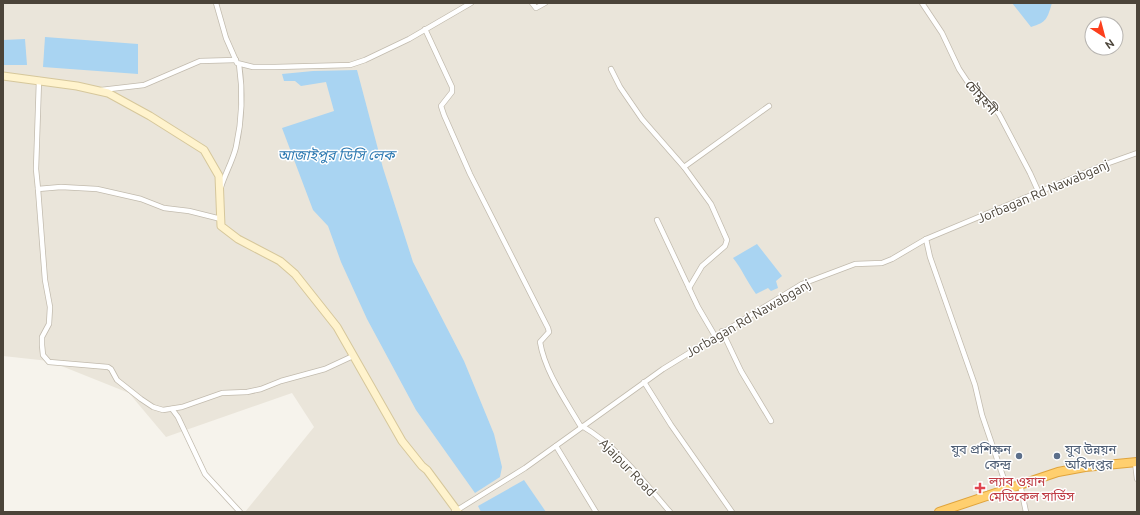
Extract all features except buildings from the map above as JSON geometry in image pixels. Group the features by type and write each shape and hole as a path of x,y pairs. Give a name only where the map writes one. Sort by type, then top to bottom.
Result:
{"highway":[{"path":"939,512 1006,488 1072,470 1136,462"}],"street":[{"path":"216,3 226,38 238,62 242,85 236,148 220,191"},
{"path":"99,91 144,85 200,62 238,62 253,67 350,65 366,60 471,3"},
{"path":"532,3 536,8 545,3"},
{"name":"চৌমুহনী","path":"922,3 942,33 959,69 967,81 982,94 999,114 1039,193"},
{"path":"425,29 452,87 452,92 441,106 444,115 470,174 548,328 549,332 540,342 540,346 548,366 582,426"},
{"path":"611,69 620,87 642,119 684,167 711,204 727,240 725,246 702,266 688,288"},
{"path":"3,76 39,80 108,93 150,116 204,150 220,176 221,226 238,239 280,261 295,274 337,327 402,441 422,466 423,472 455,511"},
{"path":"39,80 36,169 45,280 50,307 49,324 42,337 43,355 49,362 108,367 111,369 117,380 153,407 163,410 172,409 222,393 247,392 260,389 281,381 325,370 353,356"},
{"path":"684,167 770,106"},
{"name":"Jorbagan Rd Nawabganj","path":"455,511 525,468 644,382 722,331 802,284 855,264 882,263 892,260 926,239 1039,193 1075,176 1137,153"},
{"path":"38,189 61,187 97,189 141,199 164,208 188,211 221,219"},
{"path":"657,220 688,288 715,336"},
{"path":"926,239 975,385 982,415 1006,488"},
{"path":"722,331 741,371 771,421"},
{"path":"644,382 671,425 732,512"},
{"path":"172,409 178,417 205,474 240,512"},
{"name":"Ajaipur Road","path":"582,426 597,435 627,461 670,512"},
{"path":"556,446 596,512"},
{"path":"1136,462 1137,479"},
{"path":"1020,484 1026,512"}],"shaded area":[{"path":"3,3 1137,3 1137,512 245,512 314,427 292,393 166,437 129,393 49,361 3,356"}],"water":[{"path":"1012,3 1052,3 1046,19 1031,27"},
{"path":"45,37 138,44 138,74 43,67"},
{"path":"25,39 27,65 3,65 3,40"},
{"name":"আজাইপুর ডিসি লেক","path":"357,70 383,168 413,262 464,361 494,434 502,467 500,477 475,493 416,410 367,319 341,262 328,226 313,210 282,128 334,111 326,82 301,86 295,81 284,81 282,74 313,71"},
{"path":"757,244 782,276 776,281 778,288 771,291 768,288 756,294 733,258"},
{"path":"524,480 546,512 481,512 478,506"}],"place":[{"name":"যুব প্রশিক্ষন কেন্দ্র","path":"1019,456"},
{"name":"যুব উন্নয়ন অধিদপ্তর","path":"1057,456"},
{"name":"ল্যাব ওয়ান মেডিকেল সার্ভিস","path":"980,488"}]}
